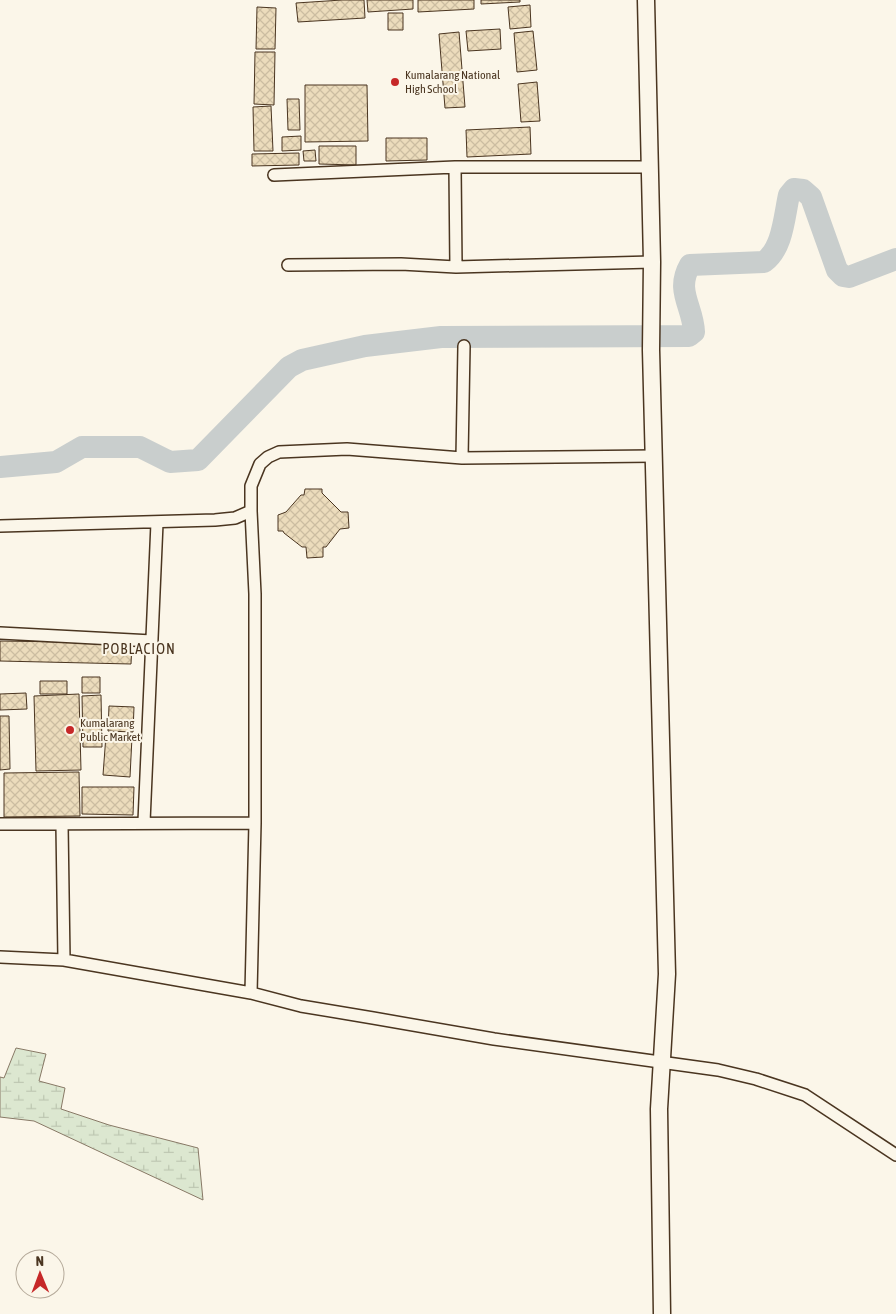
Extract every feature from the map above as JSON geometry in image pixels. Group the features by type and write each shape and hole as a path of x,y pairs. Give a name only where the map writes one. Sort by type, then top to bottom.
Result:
{"main road":[{"path":"646,0 652,262 651,350 667,974 659,1109 662,1314"}],"street":[{"path":"274,175 455,167 649,167"},
{"path":"455,167 456,267"},
{"path":"288,265 400,264 456,267 652,262"},
{"path":"462,458 464,346"},
{"path":"251,993 255,822 255,594 250,511 251,486 260,464 278,452 348,449 462,458 655,456"},
{"path":"0,526 157,523 235,518 250,511"},
{"path":"144,822 157,523"},
{"path":"0,632 152,640"},
{"path":"0,824 255,822"},
{"path":"62,825 64,960"},
{"path":"0,957 64,960 251,993 301,1006 383,1020 661,1064 718,1070 778,1084 805,1095 896,1155"}],"green space":[{"path":"16,1048 46,1054 39,1081 65,1088 61,1109 109,1125 198,1148 203,1200 34,1121 0,1117 0,1077 4,1078"}],"building":[{"path":"364,0 365,18 298,22 296,3"},
{"path":"367,0 413,0 413,9 368,12"},
{"path":"418,0 474,0 474,9 418,12"},
{"path":"481,0 520,0 520,2 481,4"},
{"path":"530,5 531,27 510,29 508,7"},
{"path":"257,7 276,8 275,49 256,49"},
{"path":"388,13 403,13 403,30 388,30"},
{"path":"500,29 501,49 468,51 466,31"},
{"path":"533,31 537,70 517,72 514,33"},
{"path":"459,32 465,107 445,108 439,34"},
{"path":"255,52 275,52 274,105 254,104"},
{"path":"537,82 540,121 521,122 518,84"},
{"path":"305,85 367,85 368,141 305,142"},
{"path":"287,99 299,99 300,130 288,130"},
{"path":"271,106 273,151 254,151 253,107"},
{"path":"530,127 531,154 467,157 466,130"},
{"path":"301,136 301,150 282,151 282,137"},
{"path":"386,138 427,138 427,160 386,161"},
{"path":"319,146 356,146 356,165 319,164"},
{"path":"315,150 316,161 304,161 303,151"},
{"path":"299,153 299,165 252,166 252,154"},
{"path":"305,489 322,489 322,493 341,512 348,512 349,528 340,529 326,547 323,547 323,557 307,558 306,547 302,547 283,531 278,531 278,515 286,512 301,495 304,495"},
{"path":"0,641 132,643 131,664 0,661"},
{"path":"82,677 100,677 100,693 82,693"},
{"path":"40,681 67,681 67,694 40,694"},
{"path":"26,693 27,709 0,710 0,694"},
{"path":"79,694 81,770 36,771 34,696"},
{"path":"101,695 102,747 83,747 82,696"},
{"path":"109,706 134,707 133,732 108,731"},
{"path":"0,716 9,716 10,769 0,770"},
{"path":"106,735 132,737 130,777 103,775"},
{"path":"79,772 80,816 4,817 4,773"},
{"path":"82,787 134,787 133,815 82,814"}],"waterway":[{"path":"0,467 56,462 82,447 140,447 170,462 198,460 289,367 302,360 365,346 441,337 689,336 694,332 684,291 684,283 690,265 764,262 775,249 779,240 789,195 794,189 803,190 811,197 837,270 843,276 849,277 896,259"}],"place":[{"name":"Kumalarang National High School","path":"395,82"},
{"name":"Kumalarang Public Market","path":"70,730"}],"district":[{"name":"POBLACION","path":"139,648"}]}
